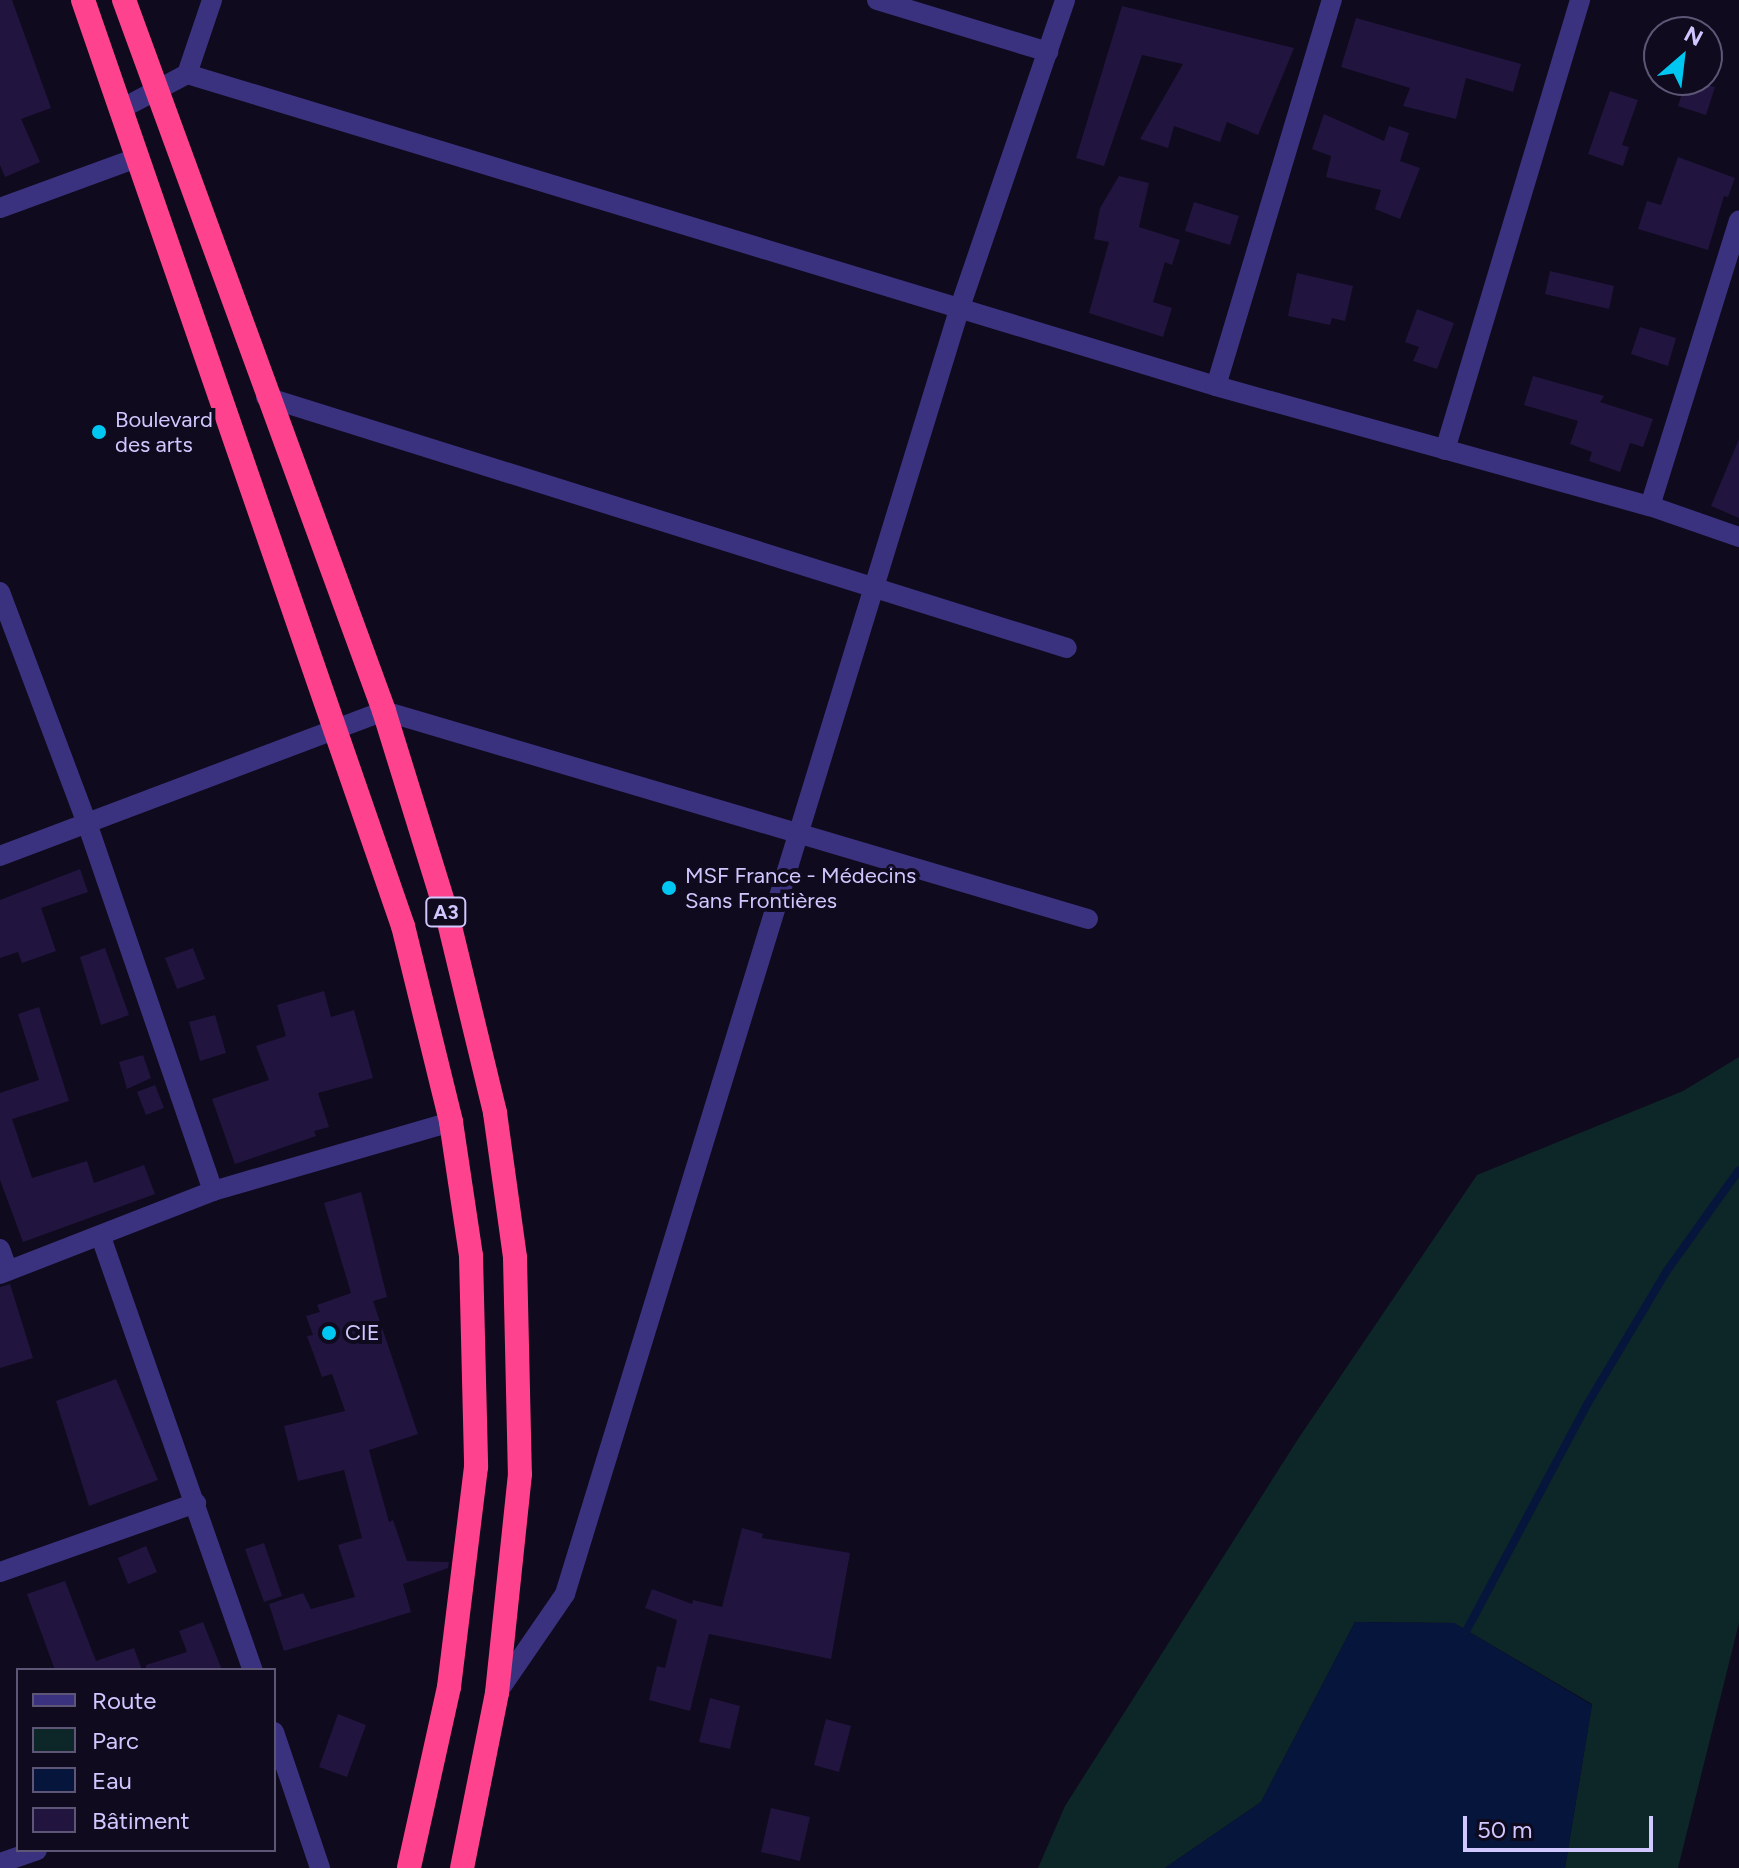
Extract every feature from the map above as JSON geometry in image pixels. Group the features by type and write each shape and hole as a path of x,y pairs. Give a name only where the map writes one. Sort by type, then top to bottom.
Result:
{"highway":[{"name":"A3","path":"83,0 403,926 451,1122 471,1256 476,1467 449,1687 409,1868"},
{"name":"A3","path":"124,0 266,397 384,711 447,914 491,1098 515,1258 520,1474 497,1693 462,1868"}],"street":[{"path":"121,109 187,74 212,0"},
{"path":"877,0 1048,52"},
{"path":"497,1693 565,1594 960,307 1065,0"},
{"path":"1216,386 1332,0"},
{"path":"1445,450 1580,0"},
{"path":"187,74 1216,386 1650,506 1739,537"},
{"path":"0,208 139,157"},
{"path":"1650,506 1739,221"},
{"path":"266,397 1067,648"},
{"path":"0,592 87,823 213,1191"},
{"path":"0,856 384,711 1088,919"},
{"path":"0,1249 4,1272 101,1237 213,1191 451,1122"},
{"path":"101,1237 252,1668"},
{"path":"0,1572 196,1503"},
{"path":"279,1764 320,1868"},
{"path":"0,1863 31,1852"}],"green space":[{"path":"1739,1057 1739,1623 1678,1868 1565,1868 1592,1704 1454,1623 1355,1622 1261,1802 1165,1868 1038,1868 1065,1806 1298,1439 1477,1175 1683,1091"}],"water":[{"path":"1355,1622 1454,1623 1592,1705 1565,1868 1165,1868 1261,1802"}],"building":[{"path":"0,0 12,0 51,108 21,119 40,162 5,177 0,165"},
{"path":"1122,6 1294,48 1258,135 1227,122 1220,142 1174,126 1168,148 1140,139 1183,64 1142,55 1104,166 1076,158"},
{"path":"1356,18 1521,64 1513,92 1466,78 1456,119 1403,106 1410,88 1341,67"},
{"path":"1610,91 1638,100 1622,145 1629,147 1623,166 1588,154"},
{"path":"1681,96 1712,96 1706,115 1678,106"},
{"path":"1324,114 1384,141 1389,126 1409,133 1400,161 1420,168 1400,219 1375,209 1381,190 1326,177 1331,156 1312,149"},
{"path":"1678,157 1735,178 1728,197 1724,196 1708,250 1638,229 1647,201 1661,205"},
{"path":"1119,176 1149,183 1139,227 1180,240 1172,265 1165,262 1153,302 1172,308 1163,337 1089,313 1109,242 1094,239 1100,208"},
{"path":"1194,202 1239,216 1230,245 1185,231"},
{"path":"1550,271 1614,286 1609,309 1545,294"},
{"path":"1297,273 1353,286 1345,321 1332,318 1330,325 1288,316"},
{"path":"1417,309 1454,323 1437,369 1413,361 1419,347 1405,342"},
{"path":"1640,327 1676,338 1668,366 1631,354"},
{"path":"1533,376 1604,396 1600,402 1653,419 1643,447 1630,443 1620,472 1589,461 1592,452 1570,444 1578,421 1524,405"},
{"path":"1739,439 1739,518 1711,506"},
{"path":"80,869 88,892 41,908 56,951 22,963 18,952 0,958 0,900"},
{"path":"105,948 129,1015 101,1025 80,957"},
{"path":"193,948 205,979 177,989 165,958"},
{"path":"324,991 331,1017 354,1010 373,1078 318,1093 329,1127 314,1131 316,1136 235,1164 212,1099 269,1080 256,1046 286,1036 277,1005"},
{"path":"39,1007 69,1101 12,1119 32,1178 87,1161 94,1183 144,1165 155,1194 23,1242 0,1180 0,1093 39,1080 18,1014"},
{"path":"215,1015 226,1053 200,1061 189,1022"},
{"path":"143,1055 151,1078 127,1089 119,1062"},
{"path":"155,1085 164,1108 146,1115 137,1092"},
{"path":"361,1192 387,1297 373,1301 418,1434 369,1450 389,1522 393,1520 407,1561 449,1562 448,1568 403,1584 411,1612 284,1651 269,1604 303,1593 311,1609 355,1597 338,1545 362,1538 344,1470 298,1481 284,1426 345,1411 332,1374 322,1377 307,1336 313,1335 306,1316 320,1312 317,1305 351,1293 324,1203"},
{"path":"10,1284 33,1358 0,1368 0,1287"},
{"path":"116,1379 158,1480 89,1506 56,1401"},
{"path":"742,1528 763,1534 762,1538 850,1553 831,1659 709,1634 690,1711 649,1700 657,1666 665,1668 677,1620 645,1608 652,1589 692,1604 693,1600 722,1607"},
{"path":"264,1543 282,1596 264,1602 245,1549"},
{"path":"146,1546 157,1572 128,1584 118,1558"},
{"path":"65,1581 96,1661 134,1648 141,1668 54,1668 27,1594"},
{"path":"203,1622 221,1668 146,1668 146,1665 187,1652 179,1631"},
{"path":"710,1698 740,1706 730,1749 699,1742"},
{"path":"338,1714 366,1725 347,1777 319,1767"},
{"path":"826,1719 851,1726 839,1772 814,1765"},
{"path":"771,1808 810,1817 800,1861 761,1852"}],"waterway":[{"path":"1463,1637 1588,1403 1666,1272 1739,1170"}],"place":[{"name":"Boulevard des arts","path":"99,432"},
{"name":"MSF France - Médecins Sans Frontières","path":"669,888"},
{"name":"CIE","path":"329,1333"}]}
